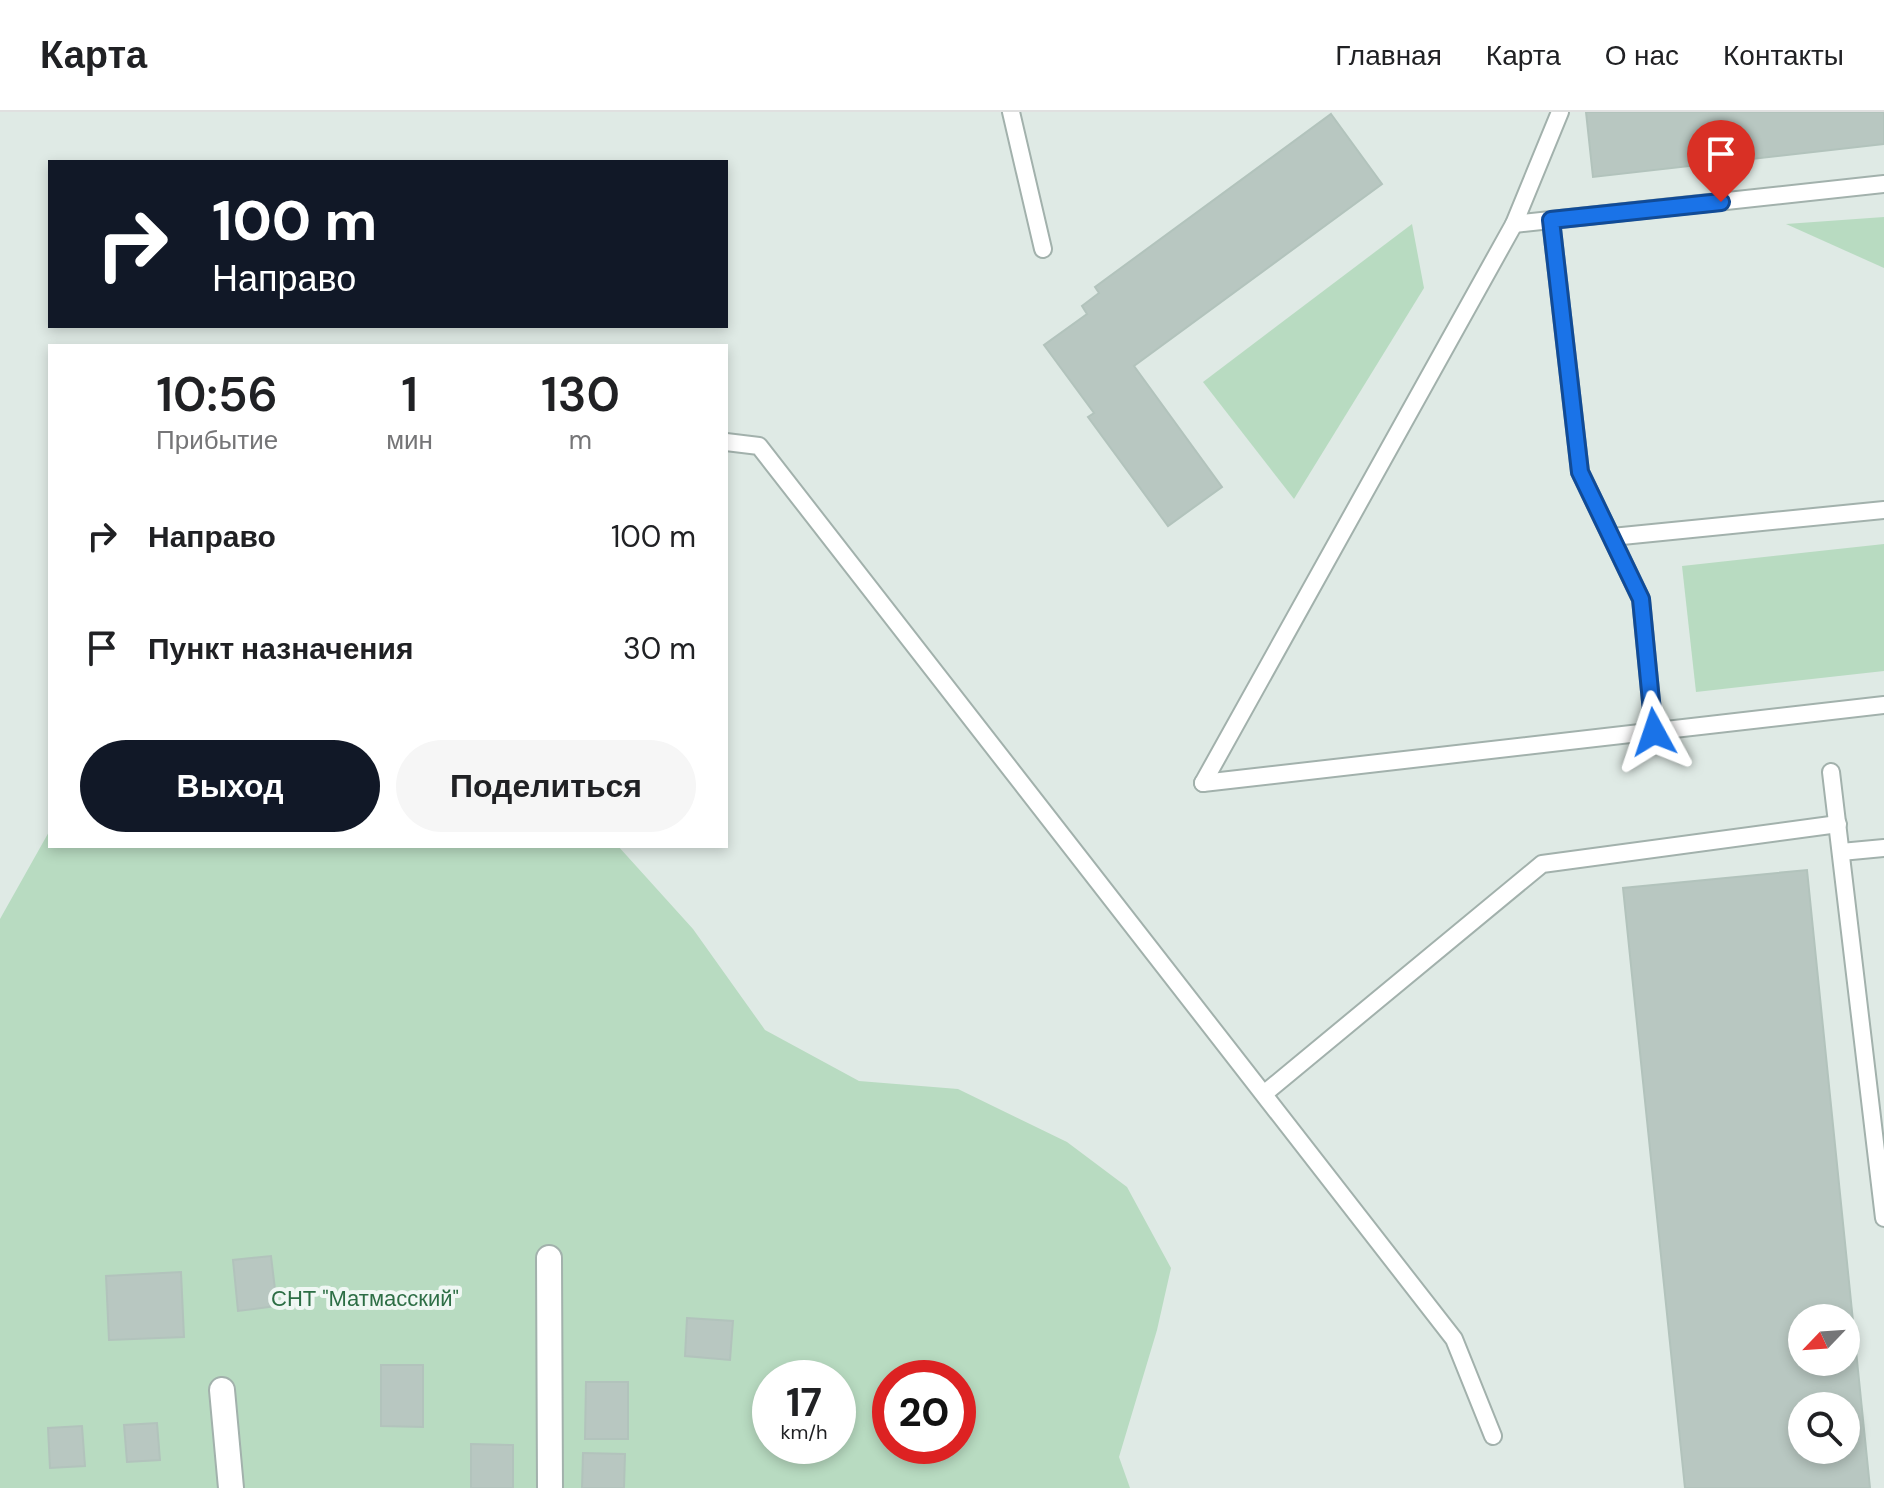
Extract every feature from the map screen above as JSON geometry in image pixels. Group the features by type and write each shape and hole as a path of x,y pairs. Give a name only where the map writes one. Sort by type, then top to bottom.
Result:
{"street":[{"path":"549,1258 550,1488"},
{"path":"222,1390 231,1488"}],"lane":[{"path":"1011,112 1043,249"},
{"path":"1560,112 1514,224 1203,783 1884,705"},
{"path":"1514,224 1884,184"},
{"path":"1551,220 1580,472 1641,599 1654,732"},
{"path":"728,442 759,446 1265,1093 1454,1339 1493,1436"},
{"path":"1612,537 1884,510"},
{"path":"1831,772 1884,1218"},
{"path":"1265,1093 1542,864 1838,824"},
{"path":"1841,852 1884,848"}],"green space":[{"path":"1884,217 1884,268 1786,224"},
{"path":"1412,224 1424,288 1294,499 1203,382"},
{"path":"1884,544 1884,671 1696,692 1682,566"},
{"name":"СНТ \"Матмасский\"","path":"48,834 48,848 620,848 693,929 765,1030 859,1081 958,1089 1067,1142 1127,1187 1171,1268 1157,1330 1119,1457 1130,1488 0,1488 0,919"}],"building":[{"path":"1586,112 1884,112 1884,144 1593,177"},
{"path":"1331,114 1382,184 1134,366 1222,487 1168,526 1088,417 1094,413 1044,345 1087,314 1082,306 1099,293 1095,287"},
{"path":"1807,870 1851,1304 1788,1304 1788,1376 1859,1376 1870,1488 1685,1488 1623,888"},
{"path":"271,1256 277,1306 238,1311 233,1260"},
{"path":"181,1272 184,1337 109,1340 106,1276"},
{"path":"687,1318 733,1321 730,1360 685,1356"},
{"path":"381,1365 423,1365 423,1427 381,1426"},
{"path":"586,1382 628,1382 628,1439 585,1439"},
{"path":"157,1423 160,1460 127,1462 124,1425"},
{"path":"82,1426 85,1466 50,1468 48,1428"},
{"path":"471,1444 513,1445 513,1488 471,1488"},
{"path":"583,1453 625,1454 624,1488 582,1488"}],"route":[{"path":"1654,732 1641,599 1580,472 1551,220 1721,202"}]}
